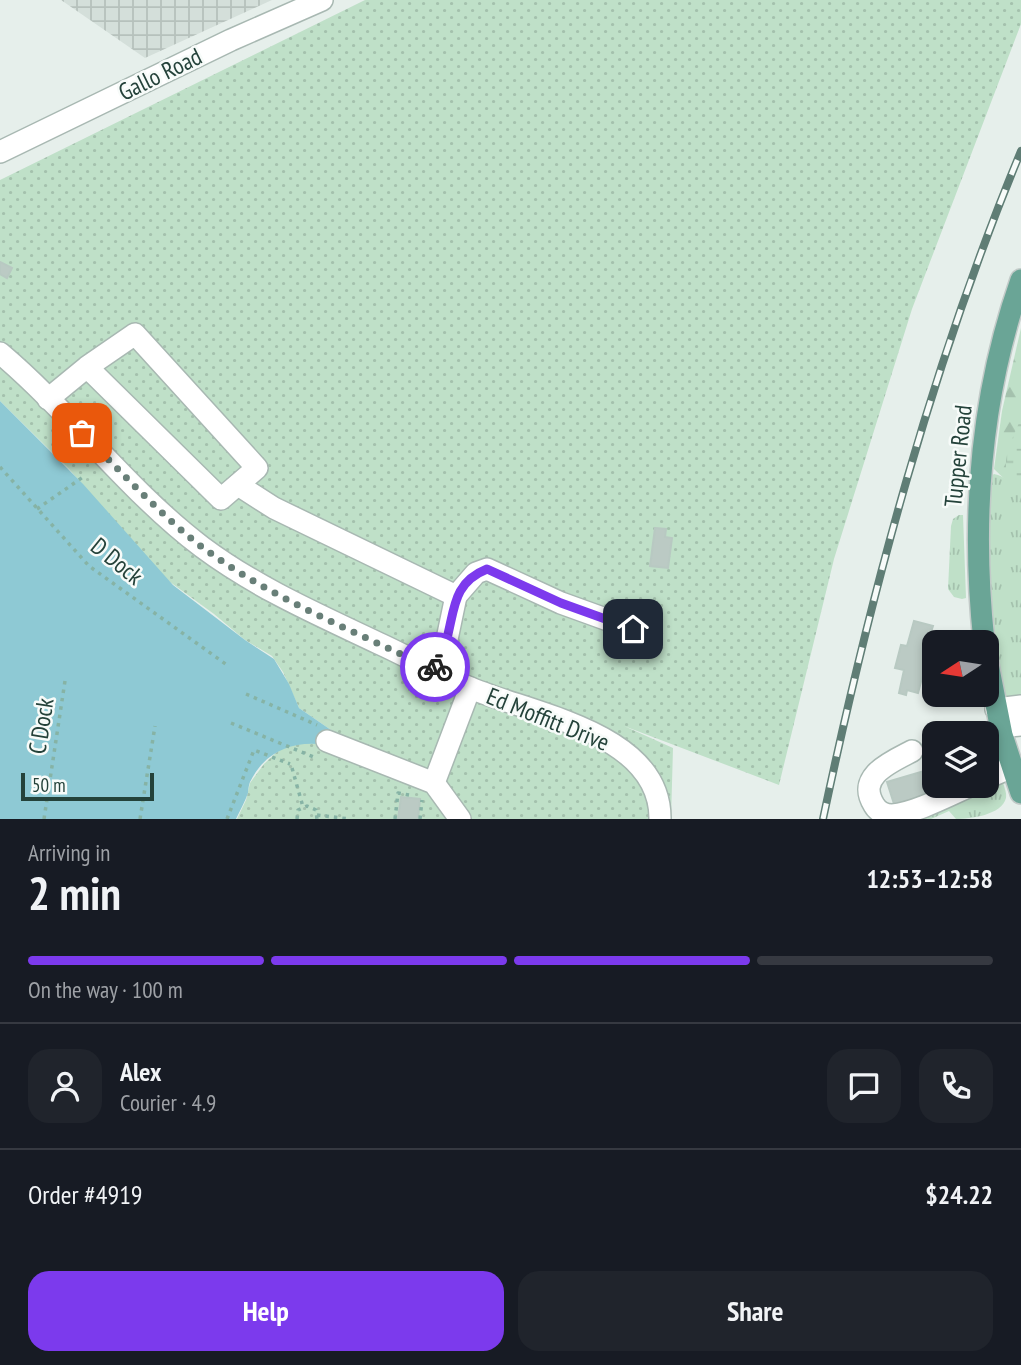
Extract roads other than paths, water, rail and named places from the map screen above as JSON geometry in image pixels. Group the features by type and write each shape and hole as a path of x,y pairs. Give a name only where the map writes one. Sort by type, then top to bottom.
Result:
{"main road":[{"name":"Tupper Road","path":"983,630 978,563 981,461 990,395 1021,279"},
{"path":"999,698 1006,720 1012,767 1021,793"}],"street":[{"name":"Gallo Road","path":"0,152 232,40 322,0"},
{"path":"48,399 87,367 135,334 257,468 221,499 87,367"},
{"name":"Ed Moffitt Drive","path":"0,353 150,501 202,547 281,598 470,688 615,744 643,768 656,797 660,819"},
{"path":"238,485 274,508 456,596"},
{"path":"434,670 446,644 456,596 475,573 487,569 561,603 633,629"},
{"path":"429,790 470,688"},
{"path":"1006,720 1021,706"},
{"path":"327,735 429,790 460,819"},
{"path":"912,751 881,767 871,780 872,803 879,812 891,815 940,798"},
{"path":"999,773 1012,767"}],"water":[{"path":"0,401 83,484 173,585 274,659 299,708 331,730 326,745 292,746 272,755 264,762 250,782 247,796 236,819 0,819"}],"railway":[{"path":"823,819 883,564 907,480 959,314 1021,151"}]}
